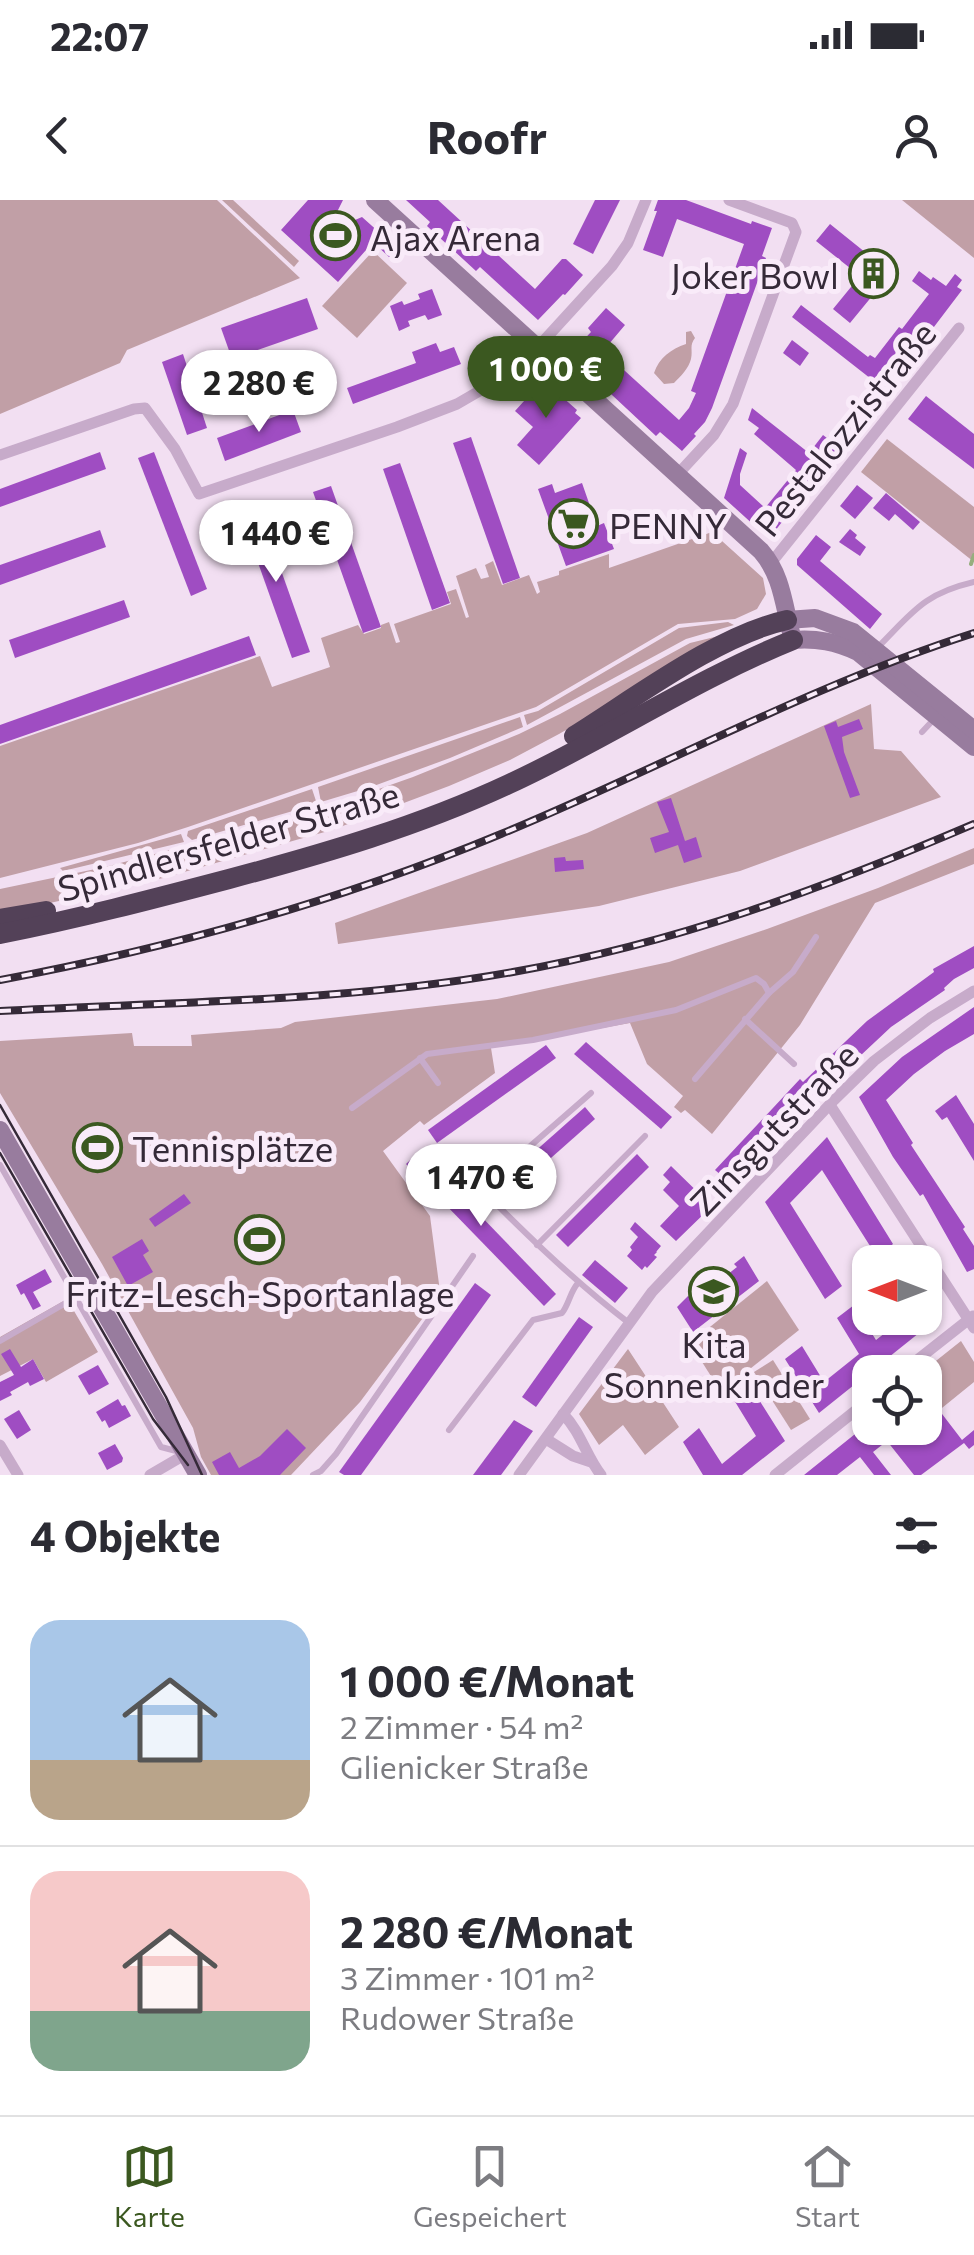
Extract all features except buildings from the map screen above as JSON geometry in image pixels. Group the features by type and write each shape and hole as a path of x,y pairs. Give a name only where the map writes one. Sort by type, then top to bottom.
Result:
{"highway":[{"name":"Spindlersfelder Straße","path":"0,920 83,905 314,842 405,812 502,774 572,738 743,635 790,630"},
{"name":"Spindlersfelder Straße","path":"0,934 86,917 318,855 411,824 508,784 790,630"}],"street":[{"path":"376,200 771,563 790,630 806,618 853,632 871,654 974,747"},
{"path":"0,455 145,408 175,449 199,494 456,404 507,375 538,348 622,254 646,200"},
{"path":"678,474 714,435 733,404 796,232 792,223 730,200"},
{"name":"Pestalozzistraße","path":"771,563 959,328"},
{"path":"871,654 974,730"},
{"name":"Zinsgutstraße","path":"519,1475 652,1292 874,1060 974,991"},
{"path":"830,1105 972,1321 925,1355"},
{"path":"0,1130 84,1293 198,1475"},
{"path":"776,1475 852,1413"},
{"path":"563,1414 601,1475"},
{"path":"546,1438 572,1456 591,1462"},
{"path":"0,1445 18,1475"},
{"path":"150,1475 186,1454"}],"lane":[{"path":"871,654 918,606 937,593 974,582"},
{"path":"922,732 937,716"},
{"path":"695,1079 768,993 793,972 816,937"},
{"path":"352,1108 426,1054 532,1040 676,1010 756,978 768,993"},
{"path":"745,1020 794,1064"},
{"path":"420,1058 438,1083"},
{"path":"481,1188 592,1093"},
{"path":"537,1246 645,1136"},
{"path":"445,1153 537,1246 629,1323"},
{"path":"0,1165 84,1293 0,1341"},
{"path":"321,1474 474,1256"},
{"path":"449,1430 534,1320 562,1314 578,1283"}],"shaded area":[{"path":"0,200 217,200 300,278 127,350 120,363 0,414"},
{"path":"222,200 233,200 299,261 294,267"},
{"path":"902,200 974,200 974,258"},
{"path":"373,251 407,283 357,338 322,306"},
{"path":"691,331 695,338 688,366 674,383 664,384 654,373 656,368 666,355 686,344 686,332"},
{"path":"887,439 974,507 974,562 861,472"},
{"path":"712,532 763,578 766,594 757,609 735,619 678,624 536,707 138,843 0,878 0,746 260,656 272,687 330,667 321,638 358,625 364,634 389,622 396,643 400,642 394,624 451,604 447,592 456,589 466,618 469,617 456,576 476,568 481,579 489,577 485,565 493,561 502,585 529,575 537,594 537,582 559,575 559,571 609,554 609,568"},
{"path":"728,622 734,625 686,639 527,725 524,715 538,711 679,628"},
{"path":"735,632 559,734 449,786 332,830 163,878 0,914 0,889 105,867 342,802 519,734 690,643"},
{"path":"871,704 874,749 901,751 941,797 740,871 599,906 338,944 335,923 587,833"},
{"path":"520,717 523,727 450,758 321,802 318,787"},
{"path":"312,789 317,804 192,840 187,836 188,831"},
{"path":"181,834 184,842 63,871 60,868"},
{"name":"Fritz-Lesch-Sportanlage","path":"974,848 974,864 875,903 800,1025 712,1134 685,1110 681,1113 674,1107 683,1096 647,1064 630,1023 491,1048 495,1073 424,1125 420,1121 383,1151 430,1216 439,1284 434,1303 360,1402 291,1475 211,1475 193,1428 102,1264 0,1093 0,1041 132,1033 134,1046 192,1046 191,1035 281,1028 295,1022 497,999 669,962 878,888"},
{"path":"767,1281 799,1330 721,1392 690,1343"},
{"path":"67,1299 98,1352 46,1382 33,1359 0,1376 0,1337"},
{"path":"961,1341 974,1362 974,1382 942,1408 942,1356"},
{"path":"628,1349 679,1427 645,1455 623,1425 599,1445 579,1414"},
{"path":"773,1360 810,1419 791,1430 754,1372"}],"waterway":[{"path":"971,564 974,555"}],"tram line":[{"path":"0,1105 166,1397 202,1475"},
{"path":"0,1153 153,1419 188,1465"}],"railway":[{"path":"0,980 191,937 379,881 560,809 854,677 974,633"},
{"path":"0,1011 322,995 513,972 691,930 805,892 974,824"}],"place":[{"name":"Ajax Arena","path":"335,236"},
{"name":"Joker Bowl","path":"874,274"},
{"name":"PENNY","path":"574,524"},
{"name":"Tennisplätze","path":"97,1147"},
{"name":"Fritz-Lesch-Sportanlage","path":"260,1240"},
{"name":"Kita Sonnenkinder","path":"714,1291"}]}
